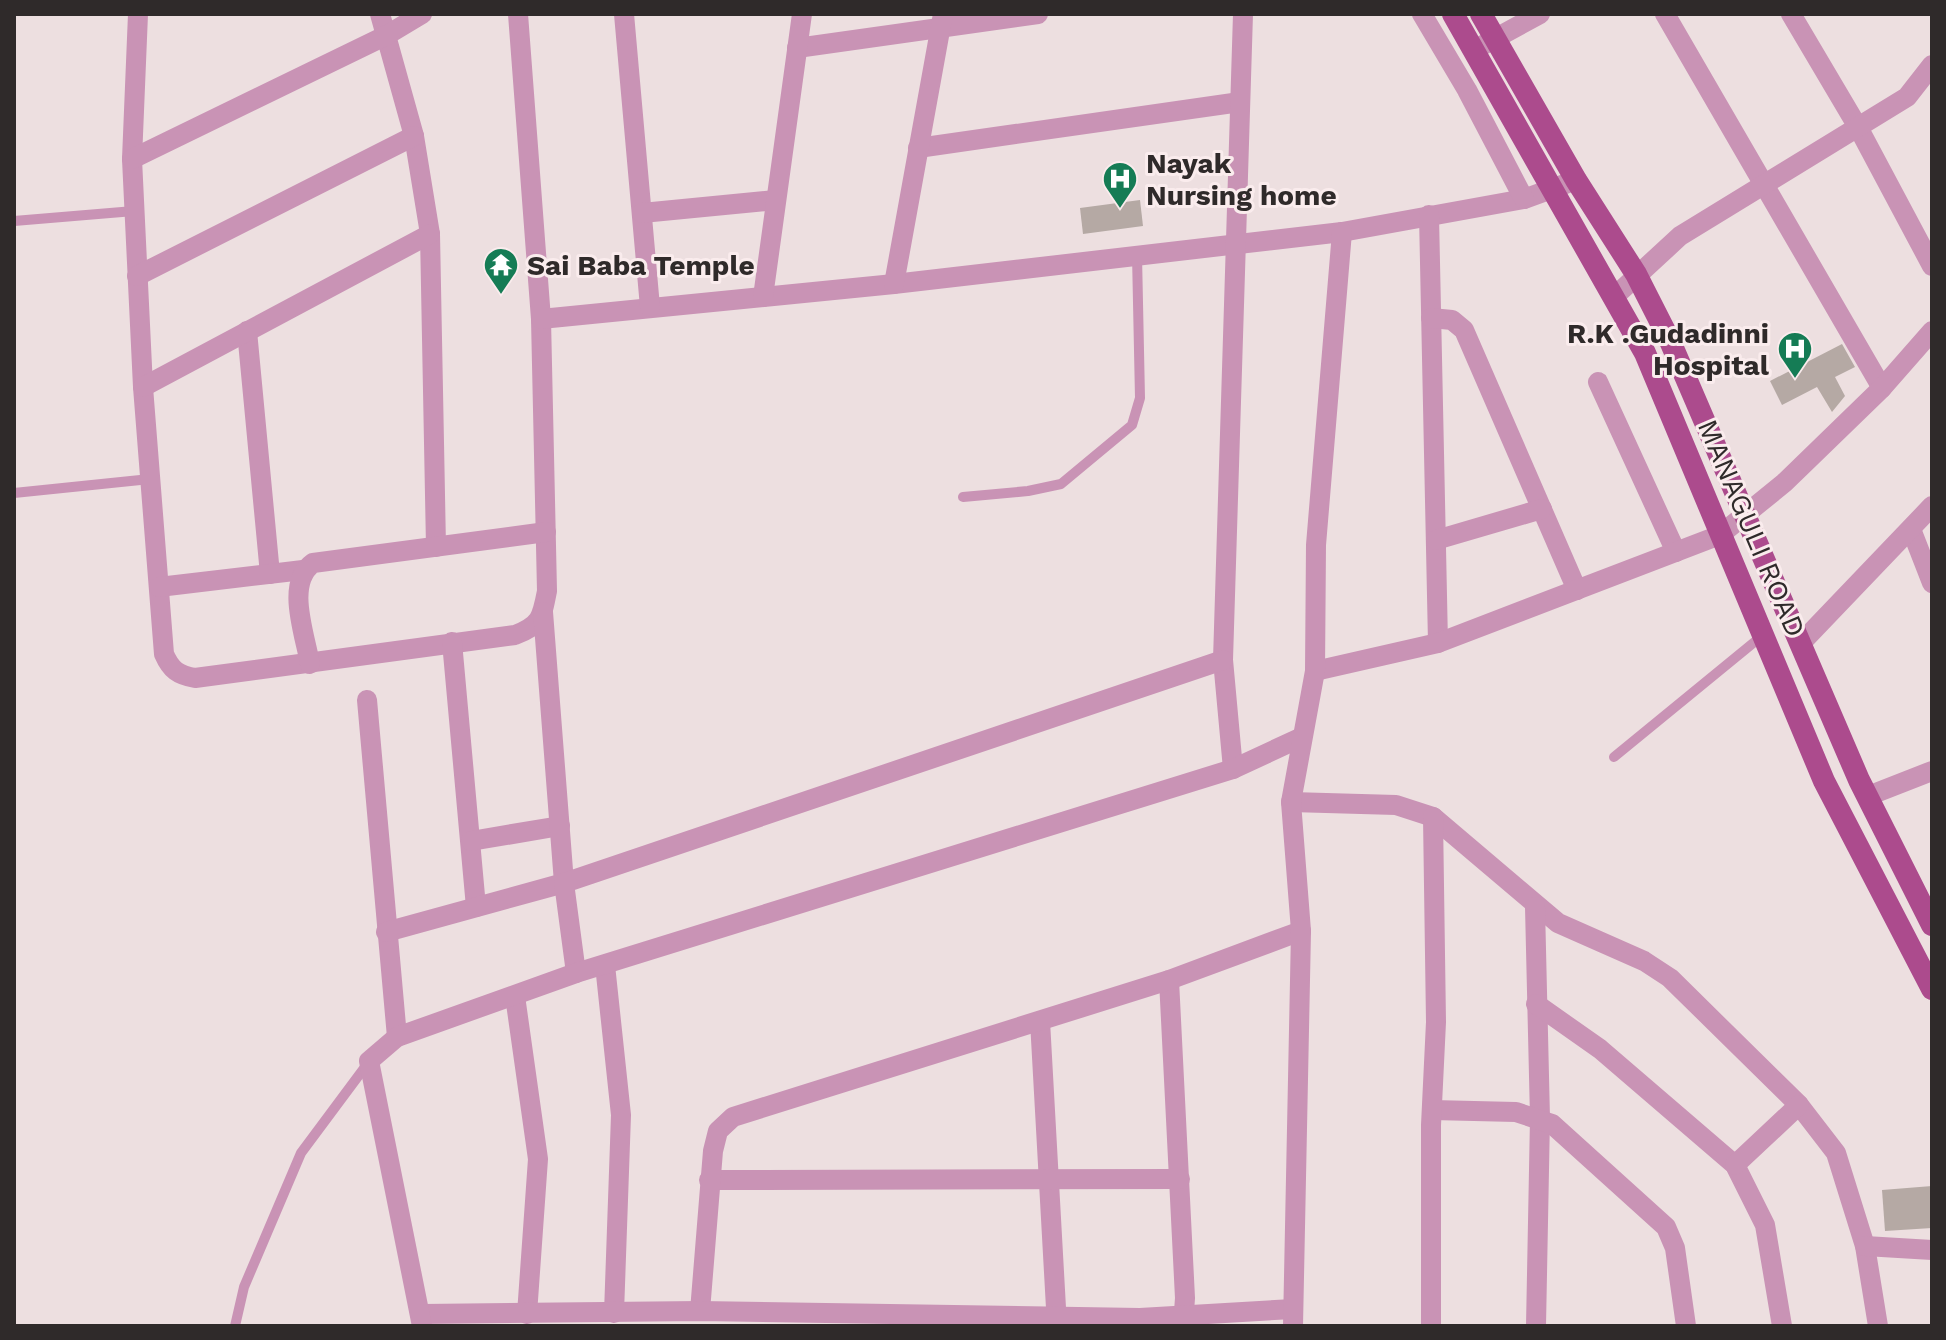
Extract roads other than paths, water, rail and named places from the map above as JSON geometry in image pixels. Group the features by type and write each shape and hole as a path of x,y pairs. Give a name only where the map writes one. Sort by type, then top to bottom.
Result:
{"main road":[{"name":"MANAGULI ROAD","path":"1453,14 1651,367 1824,781 1932,989"},
{"name":"MANAGULI ROAD","path":"1481,14 1576,180 1636,274 1747,514 1868,796 1932,925"}],"street":[{"path":"138,14 132,159 137,276 164,654 170,667 181,675 195,678 515,635 534,627 543,612"},
{"path":"380,14 414,136 430,234 436,547"},
{"path":"132,159 387,35 422,14"},
{"path":"518,14 541,319 547,591 543,612 564,883 576,973"},
{"path":"624,14 650,307"},
{"path":"763,297 802,14"},
{"path":"797,48 942,21 1038,14"},
{"path":"1233,769 1223,660 1243,14"},
{"path":"1422,14 1467,90 1524,199"},
{"path":"1474,50 1540,14"},
{"path":"1665,14 1882,388"},
{"path":"1791,14 1859,129 1932,266"},
{"path":"894,284 942,21"},
{"path":"1614,297 1680,236 1907,97 1932,65"},
{"path":"918,148 1240,102"},
{"path":"137,276 414,136"},
{"path":"541,319 894,284 1342,232 1524,199 1554,191 1576,180"},
{"path":"642,213 776,200"},
{"path":"1429,215 1438,643"},
{"path":"1302,737 1233,769 576,973 397,1037 369,1061 422,1320 527,1314 700,1311 752,1319 1057,1322 1293,1317 1301,931 1291,802 1315,671 1317,529 1342,232"},
{"path":"143,387 430,234"},
{"path":"1431,318 1452,320 1464,330 1577,590"},
{"path":"247,331 270,574"},
{"path":"1315,671 1438,643 1720,535 1747,514 1882,388 1932,331"},
{"path":"1598,382 1676,552"},
{"path":"1801,643 1932,506"},
{"path":"1436,540 1542,509"},
{"path":"1911,529 1932,583"},
{"path":"159,587 303,570 313,563 546,532"},
{"path":"303,570 297,584 310,664"},
{"path":"452,642 476,907"},
{"path":"386,932 564,883 1223,660"},
{"path":"367,700 397,1037"},
{"path":"1868,796 1932,771"},
{"path":"1291,802 1396,805 1433,817 1535,907 1573,931 1644,961 1670,978 1799,1105 1836,1153 1865,1246 1878,1326"},
{"path":"1431,1326 1432,1110 1436,1022 1433,817"},
{"path":"471,841 560,826"},
{"path":"1535,907 1540,1118 1536,1326"},
{"path":"700,1311 709,1180 718,1131 733,1117 1169,980 1301,931"},
{"path":"605,965 621,1115 614,1313"},
{"path":"1169,980 1185,1298 1182,1321"},
{"path":"515,996 538,1159 527,1314"},
{"path":"1536,1004 1600,1049 1735,1165 1765,1225 1782,1326"},
{"path":"1040,1021 1057,1322"},
{"path":"1735,1165 1799,1105"},
{"path":"1432,1110 1516,1112 1540,1118 1562,1132 1666,1227 1675,1248 1686,1326"},
{"path":"709,1180 1180,1179"},
{"path":"1865,1246 1932,1250"}],"lane":[{"path":"14,221 134,211"},
{"path":"963,497 1028,491 1061,484 1132,425 1140,398 1137,255"},
{"path":"14,493 150,479"},
{"path":"1614,757 1763,635"},
{"path":"235,1326 244,1287 301,1153 369,1061"}],"place":[{"name":"Nayak Nursing home","path":"1120,210"},
{"name":"Sai Baba Temple","path":"501,296"},
{"name":"R.K .Gudadinni Hospital","path":"1795,380"}]}
